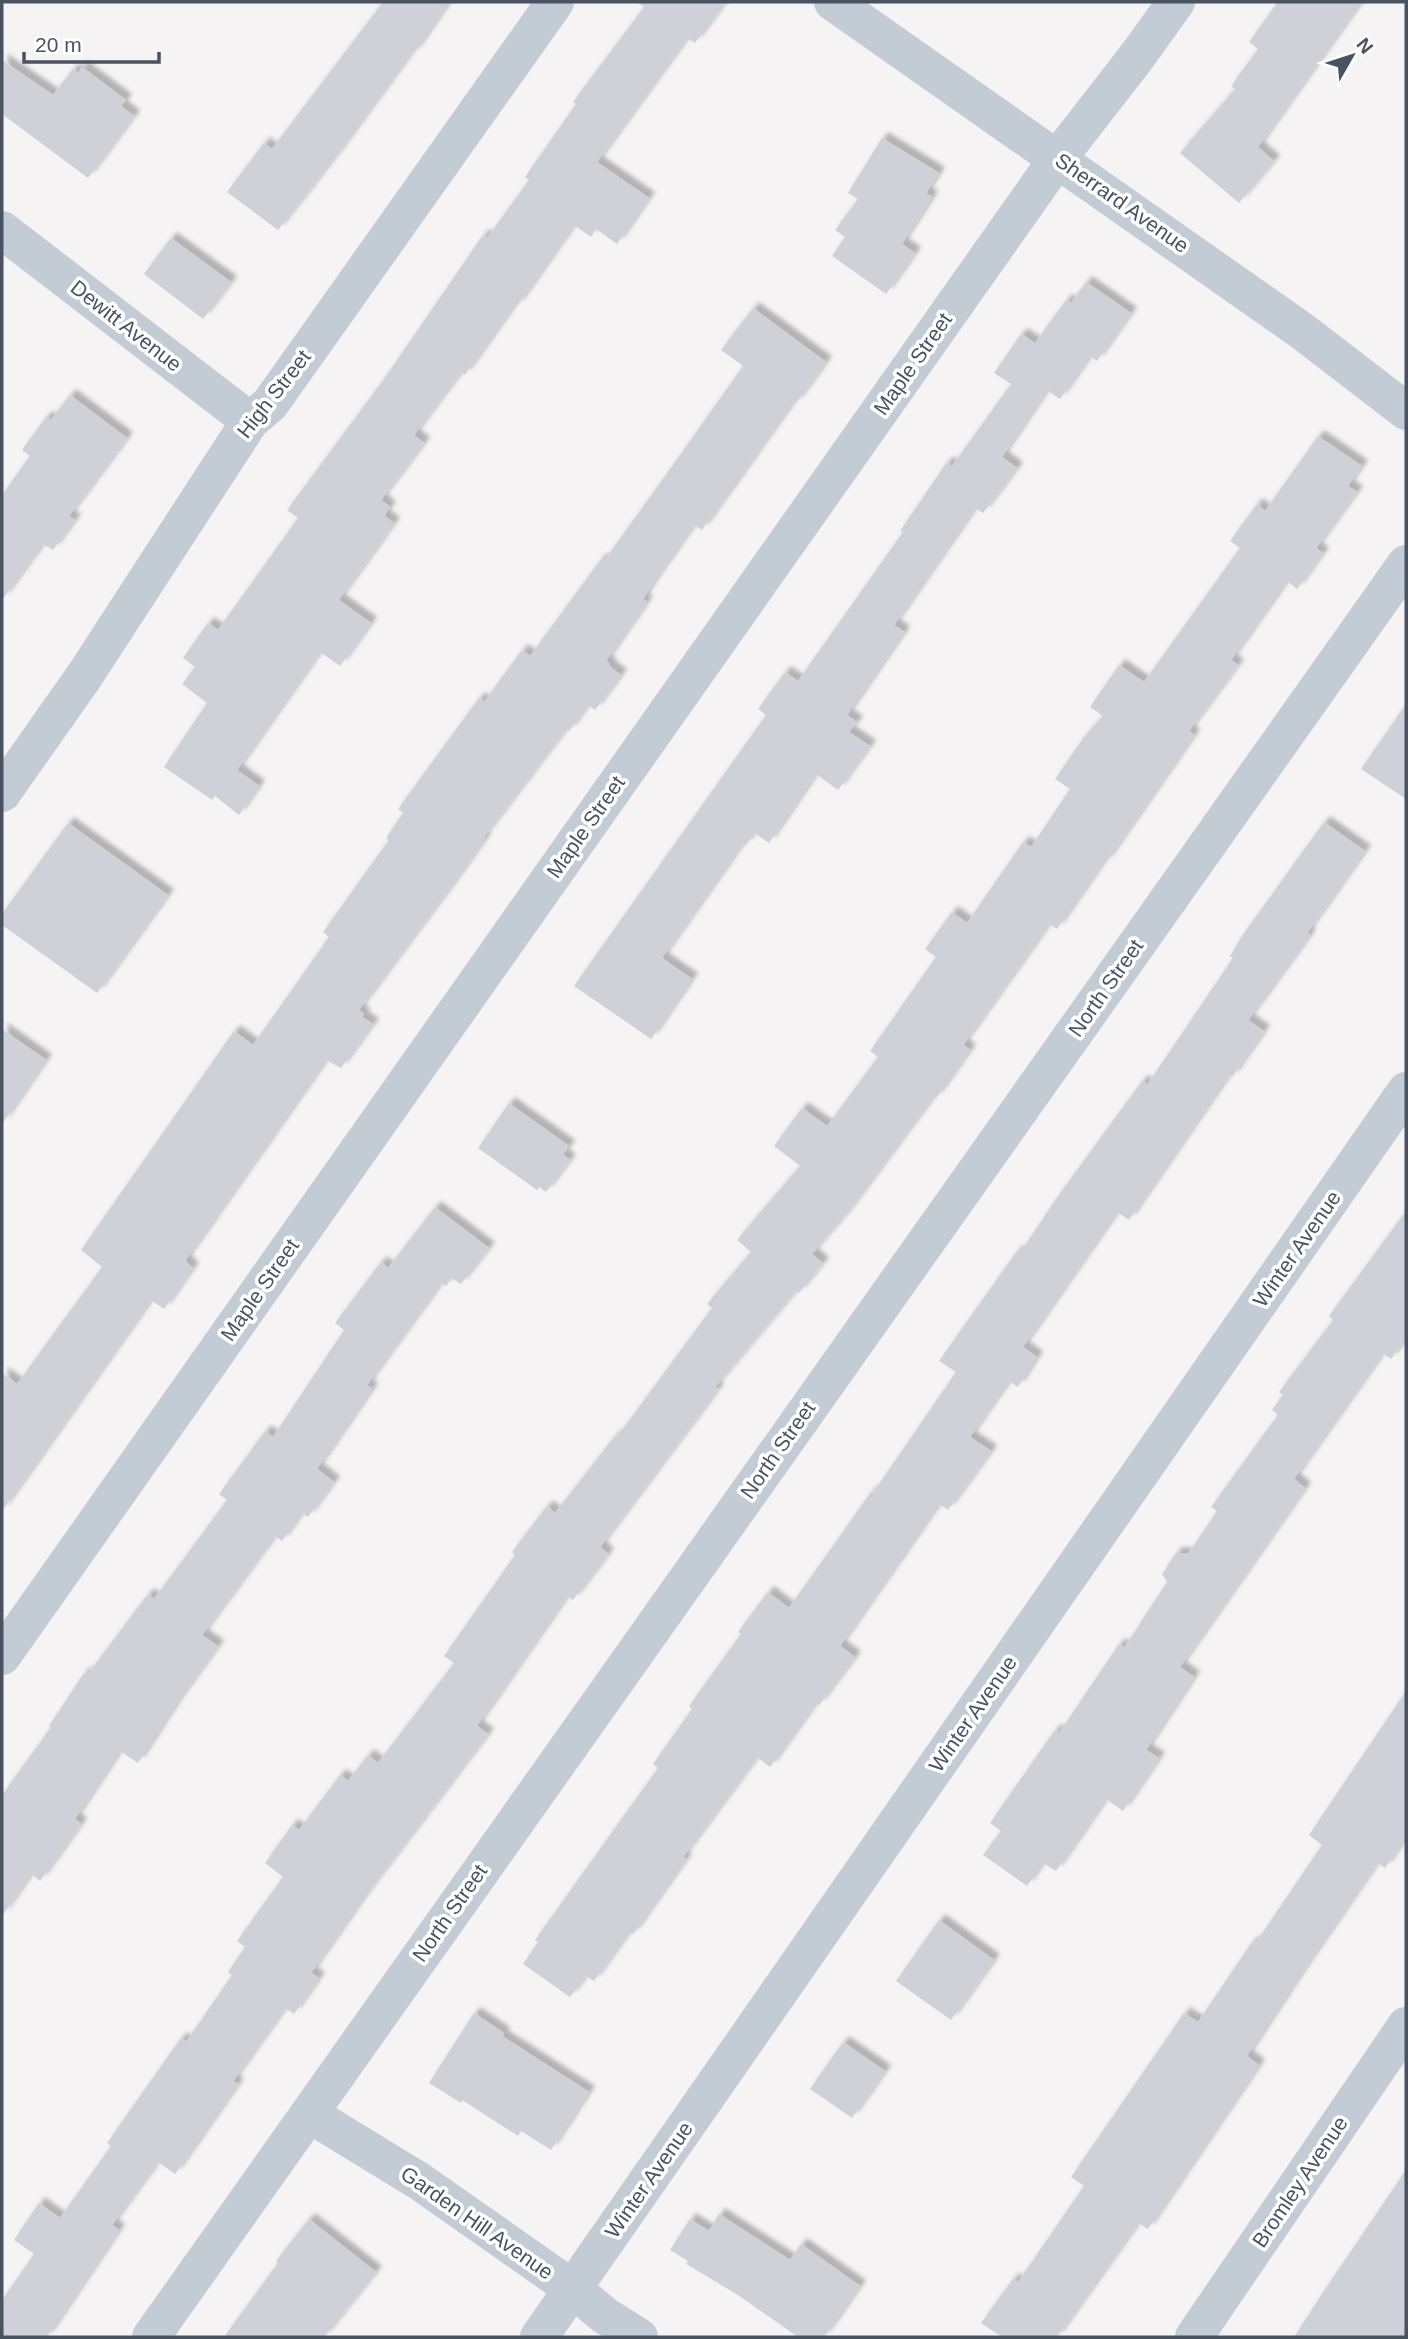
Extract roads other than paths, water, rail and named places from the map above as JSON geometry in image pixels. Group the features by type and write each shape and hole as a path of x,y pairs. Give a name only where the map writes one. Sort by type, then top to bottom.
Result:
{"street":[{"name":"High Street","path":"2,793 85,675 250,421 270,404 555,2"},
{"name":"Sherrard Avenue","path":"833,2 1302,331 1406,411"},
{"name":"Maple Street","path":"2,1656 1058,158 1176,2"},
{"name":"Dewitt Avenue","path":"2,230 250,421"},
{"name":"North Street","path":"151,2337 311,2115 365,2033 1406,564"},
{"name":"Winter Avenue","path":"539,2337 1406,1091"},
{"name":"Bromley Avenue","path":"1194,2337 1406,2026"},
{"name":"Garden Hill Avenue","path":"311,2115 419,2181 573,2289 604,2315 639,2337"}]}
